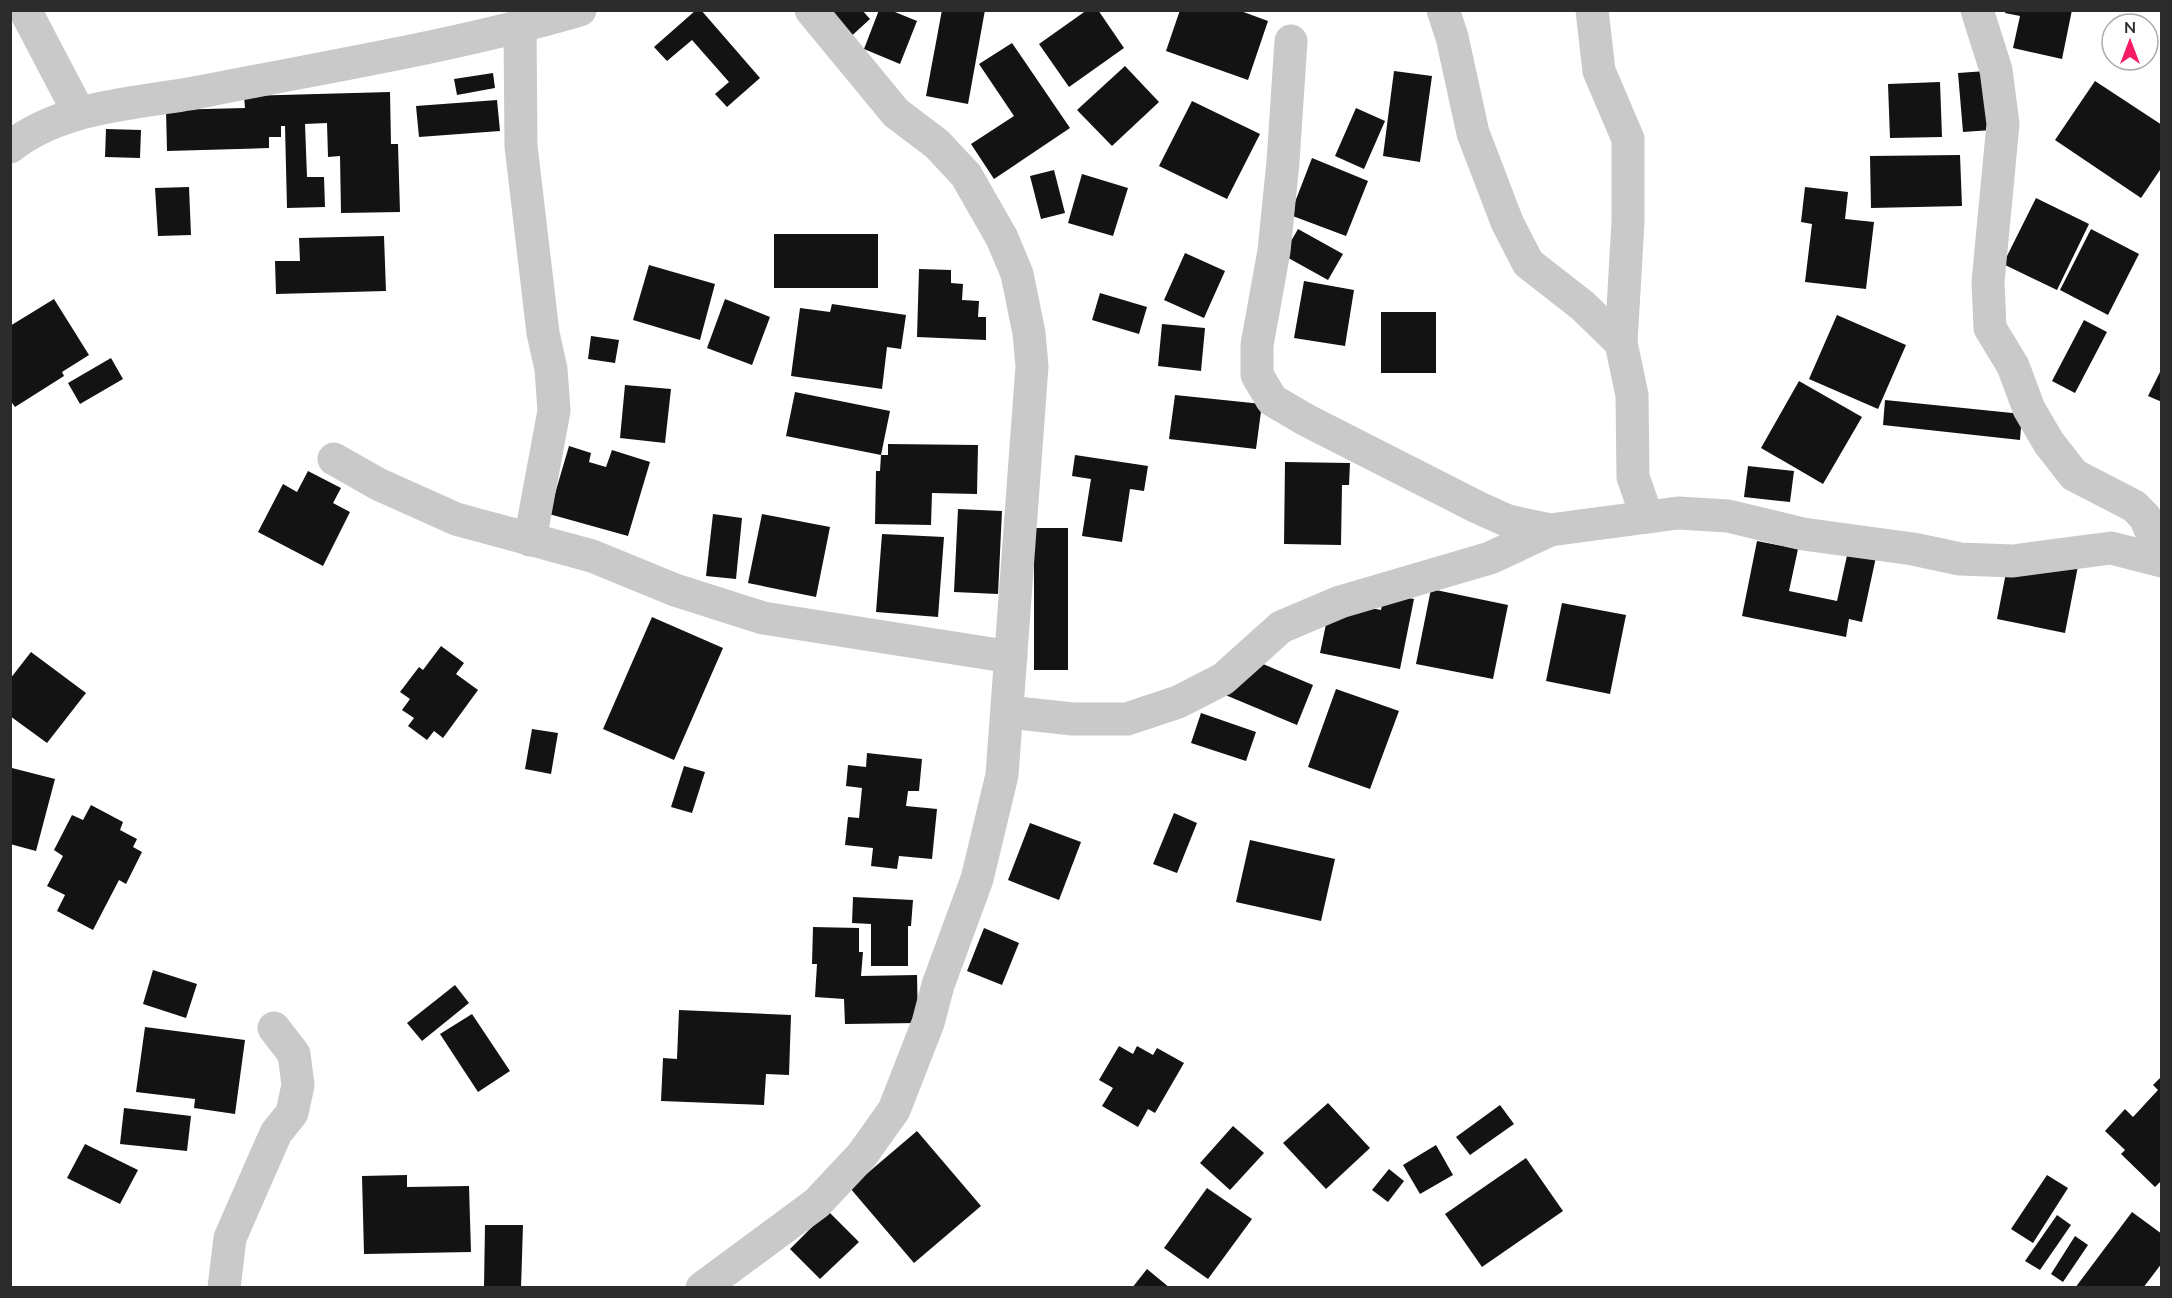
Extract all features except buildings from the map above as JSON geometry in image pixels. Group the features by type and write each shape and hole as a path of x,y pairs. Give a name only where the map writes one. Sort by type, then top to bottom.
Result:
{"street":[{"path":"25,10 79,113"},
{"path":"12,145 37,128 79,113 183,95 520,28 580,10"},
{"path":"702,1287 817,1203 862,1155 894,1110 928,1023 938,985 977,879 1002,775 1008,712 1032,366 1029,333 1017,274 1002,238 966,175 937,144 896,113 811,10"},
{"path":"1443,10 1452,37 1473,133 1507,222 1528,263 1583,306 1621,343"},
{"path":"1592,10 1599,71 1628,139 1628,222 1621,343 1632,395 1633,477 1647,517"},
{"path":"1977,10 1996,70 2002,124 1988,282 1990,328 2013,366 2029,409 2049,443 2074,475 2134,506 2145,517 2162,559"},
{"path":"520,28 521,146 543,333 551,369 554,411 530,540"},
{"path":"1291,41 1274,251 1257,345 1257,375 1272,400 1306,420 1508,521 1550,530"},
{"path":"334,459 378,484 456,519 592,556 675,591 763,618 1011,657"},
{"path":"1008,712 1073,718 1127,718 1178,702 1222,680 1281,627 1340,602 1490,558 1550,530 1647,517 1678,513 1728,516 1803,534 1913,549 1960,559 2013,561 2111,548 2162,559"},
{"path":"224,1287 230,1238 276,1133 292,1113 298,1085 294,1054 274,1028"}]}
